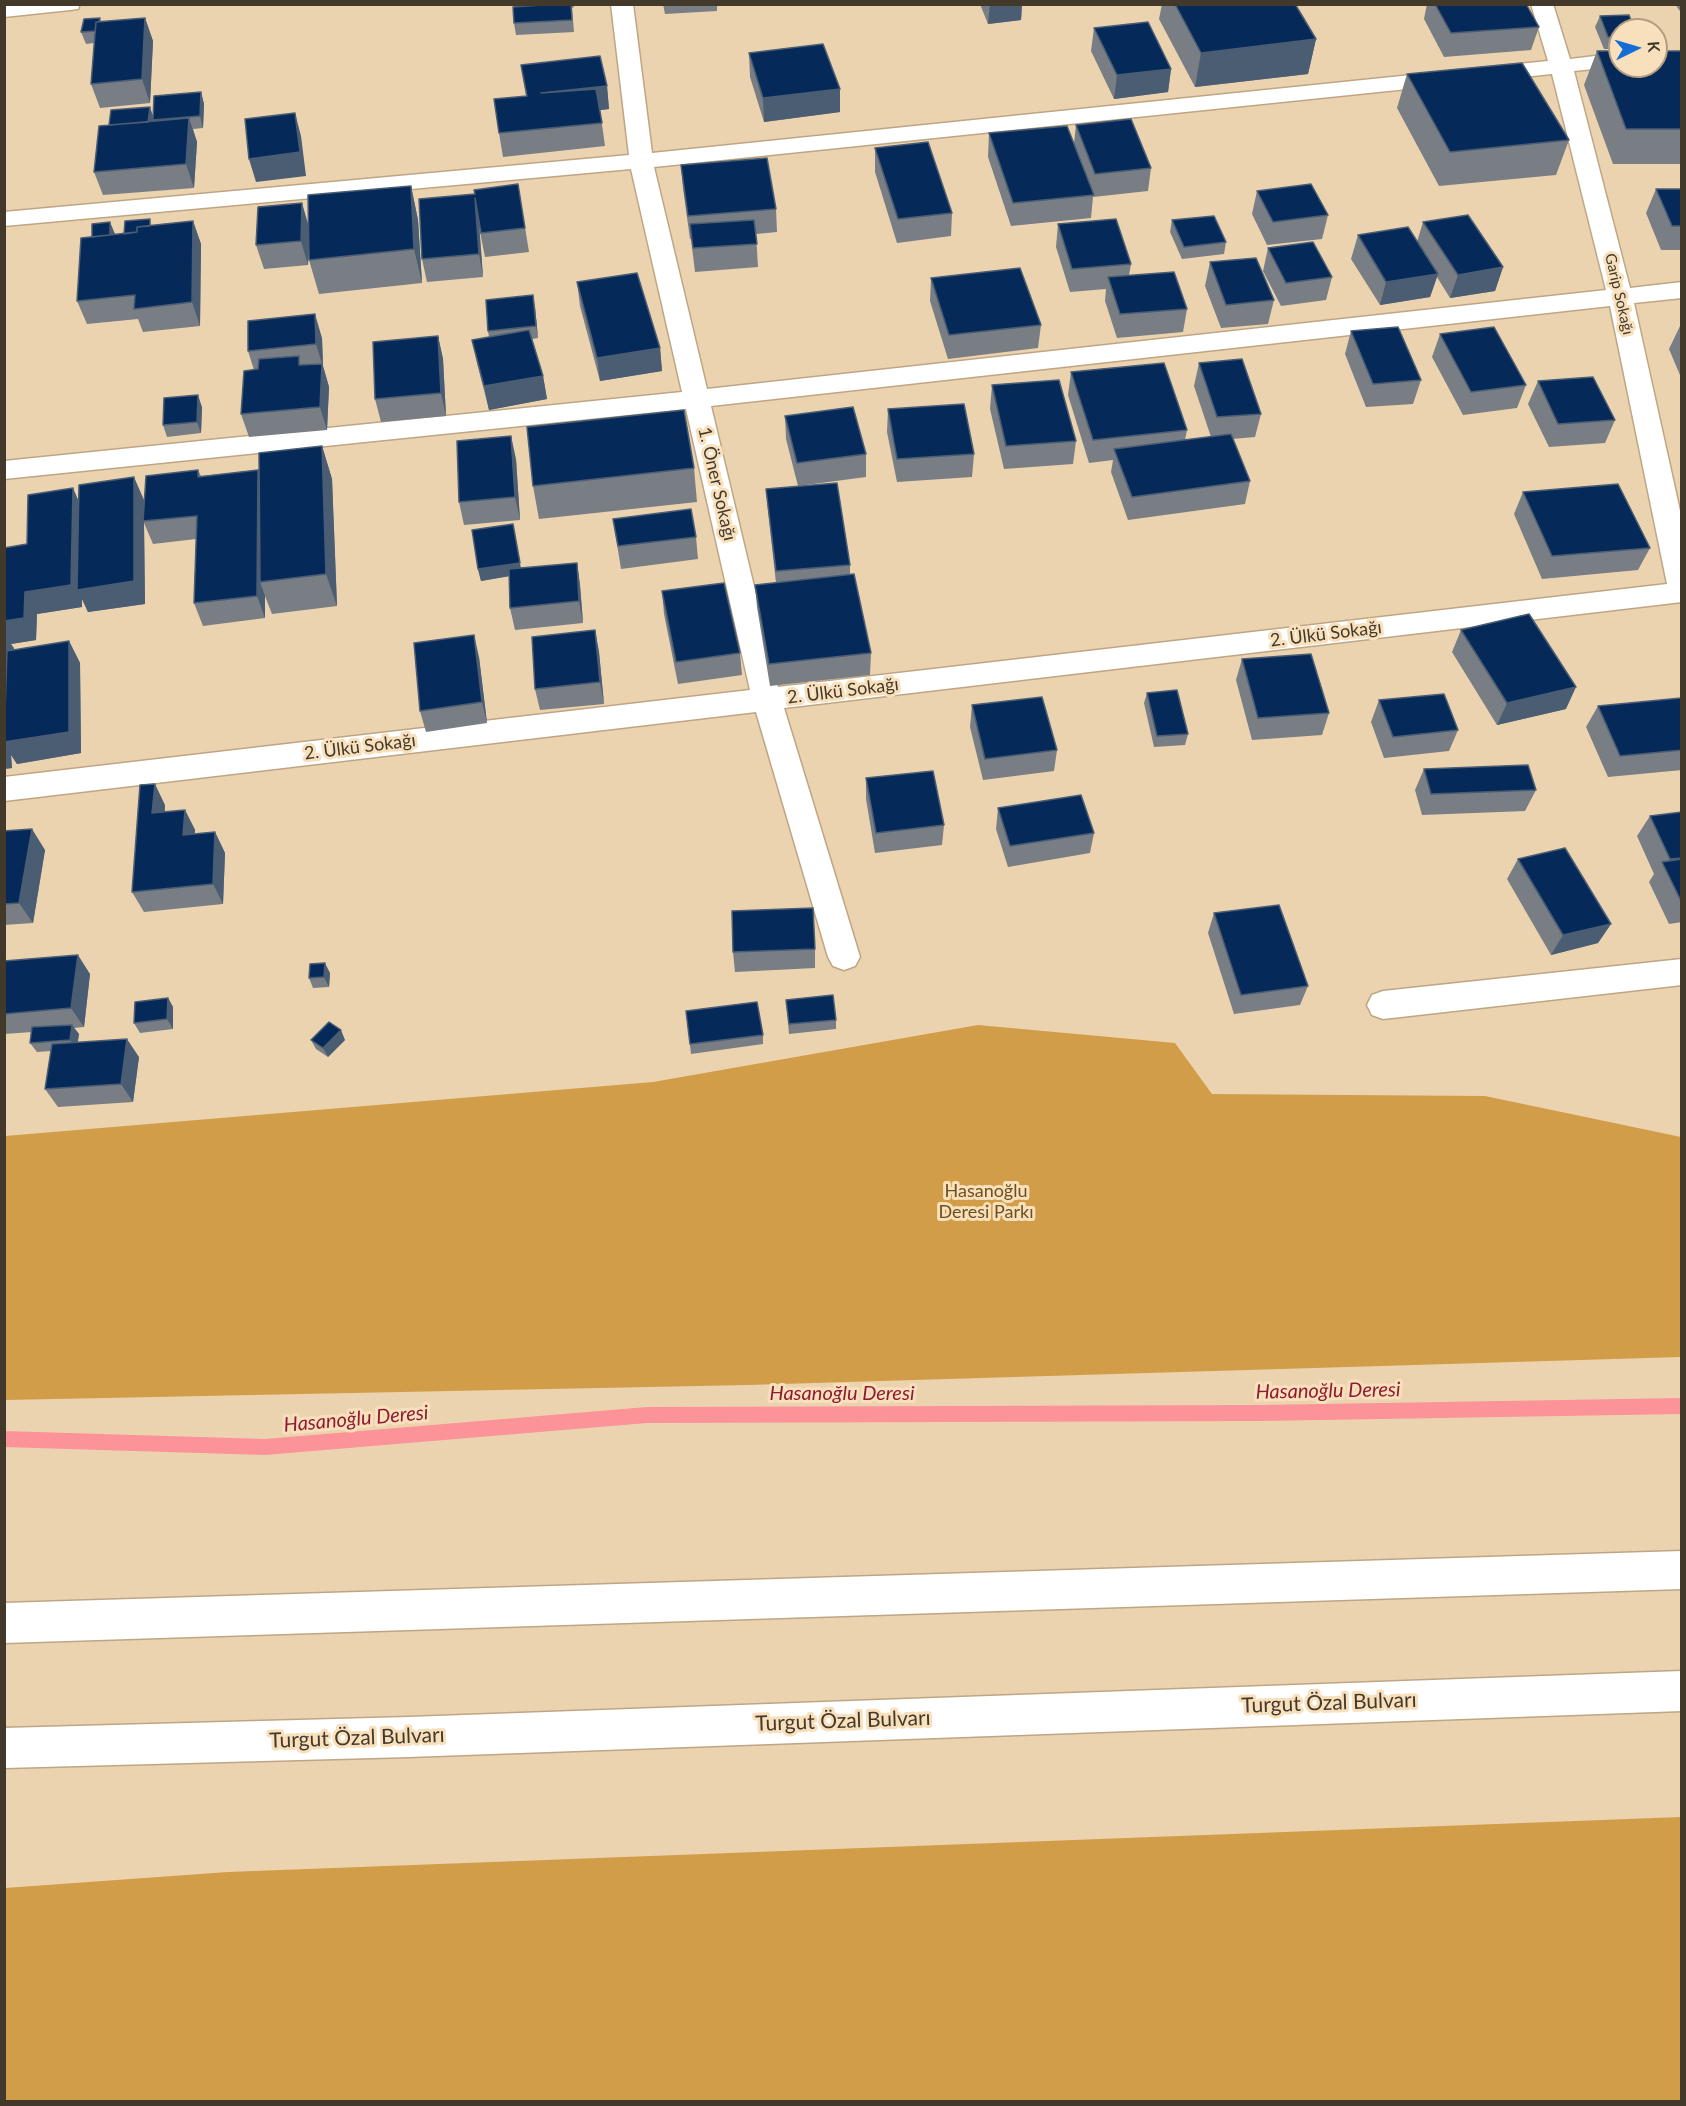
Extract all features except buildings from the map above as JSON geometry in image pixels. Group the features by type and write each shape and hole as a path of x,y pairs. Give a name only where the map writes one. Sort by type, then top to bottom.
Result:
{"street":[{"path":"4,11 70,4"},
{"name":"1. Öner Sokağı","path":"622,4 641,161 767,700 844,957"},
{"name":"Garip Sokağı","path":"1542,4 1561,66 1621,297 1682,590"},
{"path":"4,219 641,161 1608,61"},
{"path":"4,470 698,399 1682,290"},
{"name":"2. Ülkü Sokağı","path":"4,789 1682,590"},
{"path":"1383,1005 1682,972"},
{"path":"4,1623 1682,1570"},
{"name":"Turgut Özal Bulvarı","path":"4,1748 445,1736 1682,1691"}],"green space":[{"name":"Hasanoğlu Deresi Parkı","path":"978,1025 1175,1043 1212,1094 1485,1096 1681,1137 1681,1357 748,1385 5,1400 5,1136 653,1082"},
{"path":"1681,1817 1681,2101 5,2101 5,1888 228,1872"}],"waterway":[{"name":"Hasanoğlu Deresi","path":"4,1439 265,1447 647,1415 1260,1413 1682,1406"}]}
